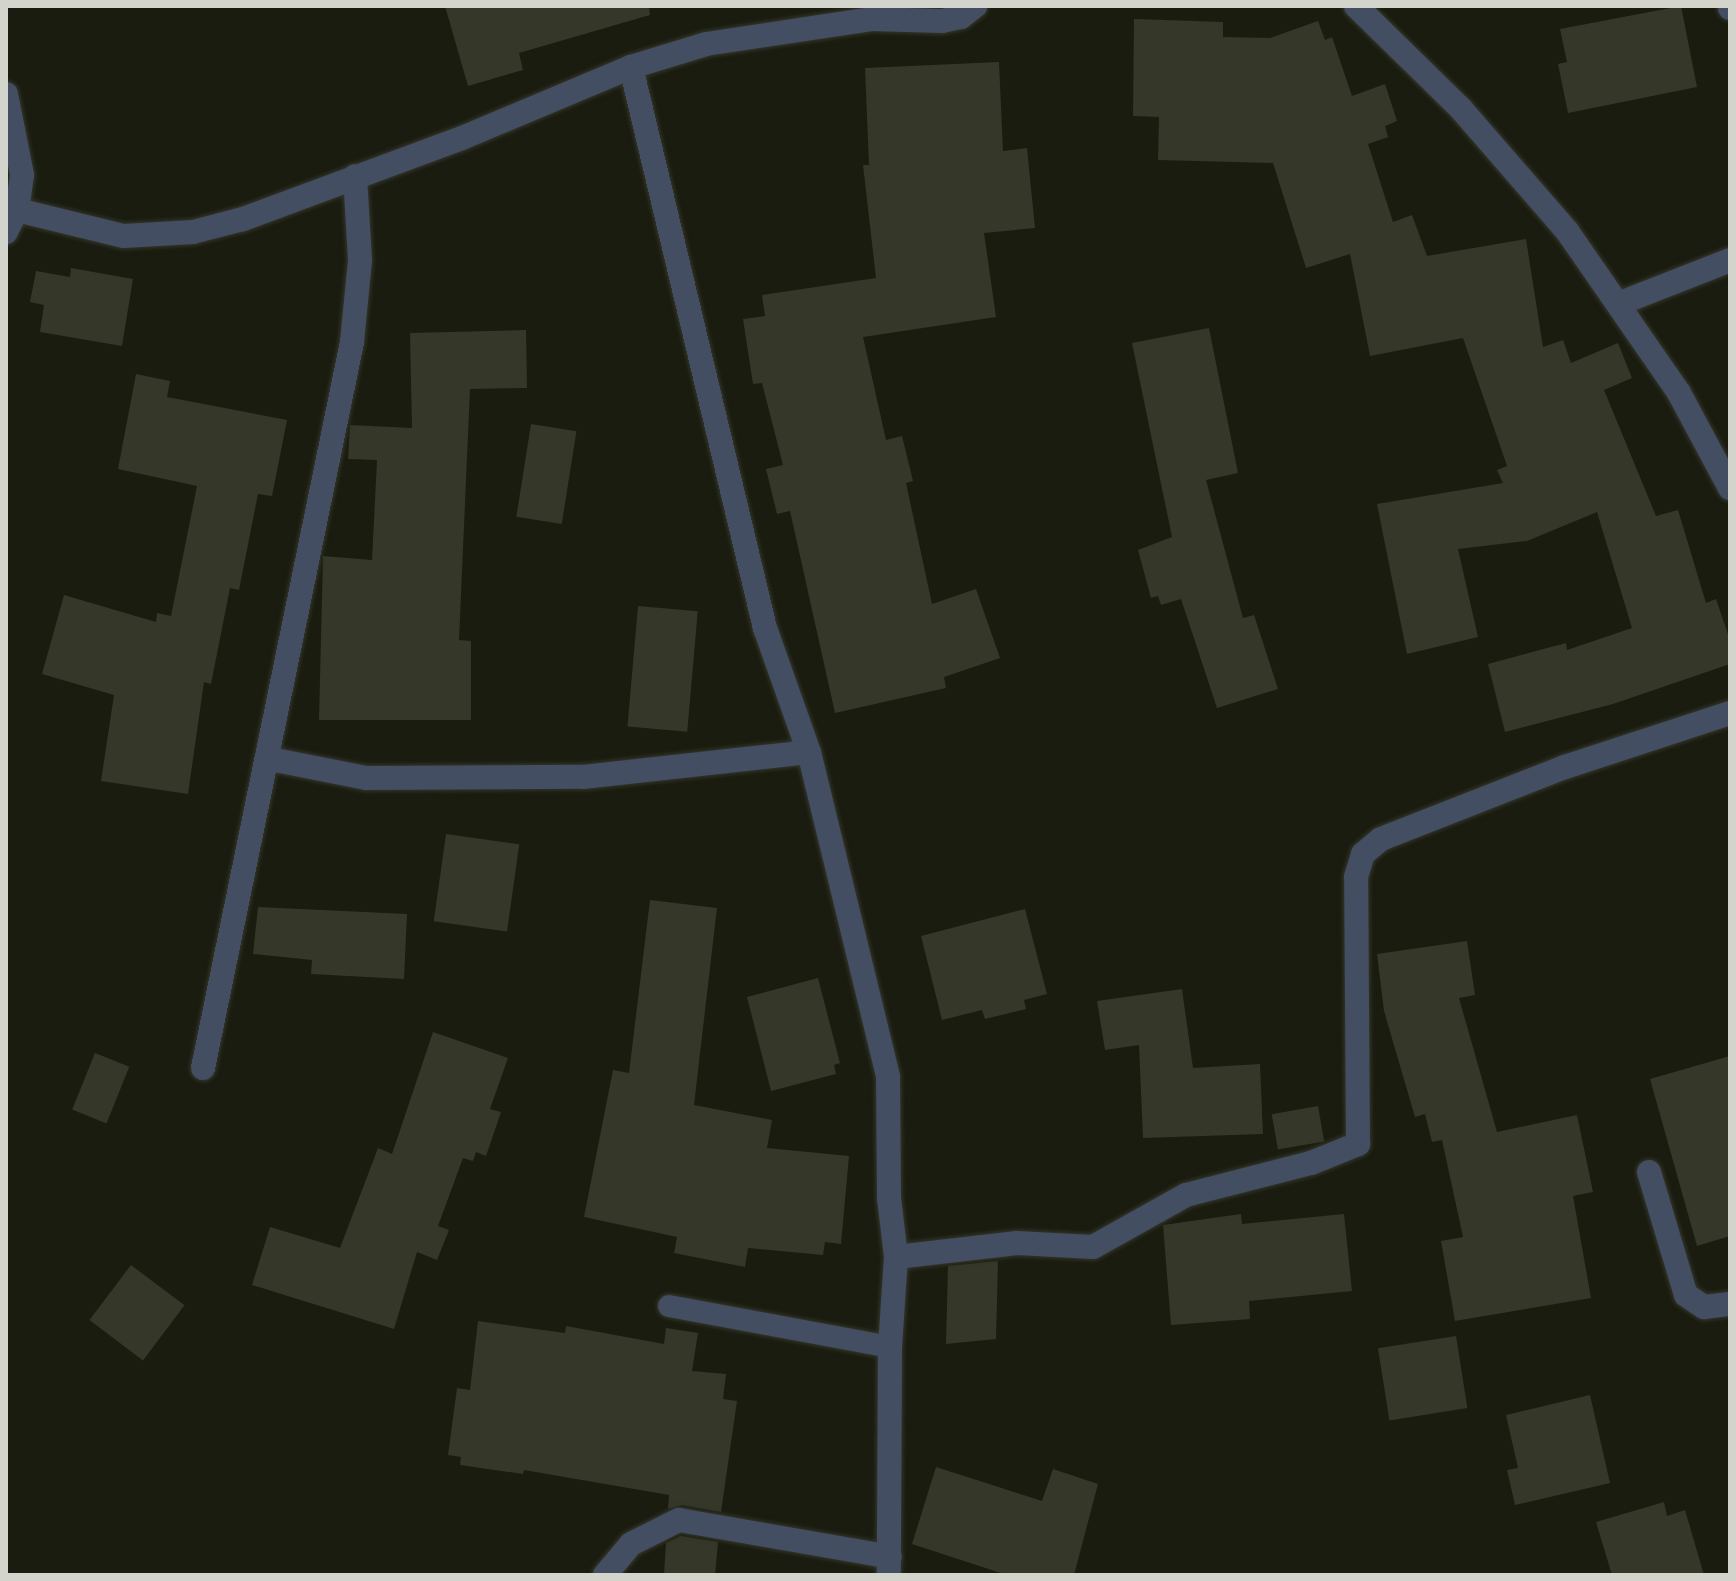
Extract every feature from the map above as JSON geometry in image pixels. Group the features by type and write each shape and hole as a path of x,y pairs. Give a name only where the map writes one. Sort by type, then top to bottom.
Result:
{"street":[{"path":"6,94 22,175 11,221 124,236 193,232 355,176 631,67 706,44 871,19 942,21 961,17 975,6"},
{"path":"1356,6 1461,109 1567,231 1679,393 1730,488"},
{"path":"605,1575 631,1544 679,1520 889,1566 890,1347 896,1257 889,1198 888,1077 809,752 765,628 631,67"},
{"path":"203,1068 270,759 352,342 360,260 355,176"},
{"path":"1618,304 1730,260"},
{"path":"896,1257 1017,1243 1093,1247 1186,1195 1311,1163 1358,1144 1356,877 1363,854 1381,839 1551,772 1730,713"},
{"path":"270,759 366,778 583,777 809,752"},
{"path":"1649,1172 1686,1295 1704,1307 1730,1304"}],"lane":[{"path":"669,1306 890,1347"}],"building":[{"path":"445,6 649,6 650,15 519,53 523,70 468,86"},
{"path":"1681,6 1697,87 1568,113 1558,64 1567,62 1560,29"},
{"path":"1134,19 1223,22 1223,37 1270,38 1318,21 1325,40 1332,37 1352,96 1385,84 1397,121 1385,126 1388,137 1368,144 1393,222 1412,215 1427,256 1526,239 1543,347 1563,340 1571,363 1618,343 1632,378 1604,390 1656,516 1678,510 1706,603 1716,599 1730,640 1730,664 1613,704 1505,732 1488,664 1566,643 1567,650 1632,628 1597,512 1527,541 1458,549 1478,637 1407,654 1377,504 1503,483 1497,470 1507,466 1463,338 1370,356 1350,254 1306,268 1273,163 1158,160 1159,117 1133,116"},
{"path":"999,62 1003,151 1027,148 1035,228 984,233 996,317 863,337 886,440 902,436 913,481 906,483 932,604 976,589 1000,658 944,677 946,688 835,713 790,511 777,514 766,469 783,465 762,383 753,384 743,319 765,316 762,295 876,278 863,165 869,165 865,68"},
{"path":"71,268 133,279 122,346 40,332 44,305 30,302 36,271 70,277"},
{"path":"1209,328 1238,473 1206,480 1243,618 1254,615 1278,689 1217,708 1181,599 1161,605 1158,596 1151,598 1138,550 1172,537 1132,343"},
{"path":"526,330 527,388 470,389 459,640 471,641 471,720 319,720 323,556 372,560 377,460 348,459 350,425 412,428 410,333"},
{"path":"136,374 170,381 167,397 287,420 272,496 258,494 239,590 230,588 211,684 204,682 188,794 101,781 114,695 42,674 64,595 156,622 157,613 171,616 197,486 118,469"},
{"path":"531,424 576,431 562,524 516,517"},
{"path":"638,606 698,611 687,732 627,727"},
{"path":"446,834 519,844 507,931 434,921"},
{"path":"650,900 717,908 694,1105 772,1120 767,1148 849,1156 841,1244 825,1242 823,1255 748,1248 745,1267 674,1253 677,1237 584,1217 613,1070 629,1073"},
{"path":"258,907 407,914 404,979 311,974 312,960 253,954"},
{"path":"1025,909 1047,994 1024,1000 1026,1009 985,1019 982,1010 942,1020 921,936"},
{"path":"1467,941 1475,995 1459,998 1497,1132 1577,1115 1593,1192 1573,1196 1591,1298 1455,1321 1441,1241 1463,1237 1442,1140 1432,1142 1425,1114 1415,1117 1384,1011 1377,954"},
{"path":"818,978 840,1063 834,1065 836,1074 771,1091 747,997"},
{"path":"1182,989 1193,1068 1260,1064 1263,1134 1143,1138 1139,1045 1105,1050 1097,1001"},
{"path":"433,1032 508,1058 490,1109 501,1112 486,1156 476,1152 473,1161 463,1158 438,1226 449,1230 437,1260 417,1252 394,1329 252,1285 270,1227 340,1248 378,1148 392,1154"},
{"path":"95,1053 129,1067 106,1123 72,1110"},
{"path":"1730,1056 1730,1236 1697,1246 1650,1079"},
{"path":"1318,1106 1324,1141 1278,1150 1272,1114"},
{"path":"1241,1214 1242,1224 1344,1214 1352,1291 1249,1301 1250,1319 1171,1325 1163,1225"},
{"path":"998,1261 996,1339 946,1344 948,1266"},
{"path":"131,1265 185,1305 143,1360 89,1320"},
{"path":"478,1321 565,1333 566,1326 664,1344 666,1328 698,1333 692,1371 726,1374 723,1399 737,1401 721,1512 682,1505 668,1509 669,1495 524,1470 523,1474 460,1465 461,1457 448,1455 457,1388 470,1390"},
{"path":"1456,1336 1467,1408 1389,1420 1378,1348"},
{"path":"1590,1395 1610,1483 1515,1505 1507,1470 1518,1468 1506,1415"},
{"path":"936,1467 1042,1501 1053,1469 1098,1484 1074,1575 1007,1575 912,1544"},
{"path":"1664,1502 1667,1516 1685,1510 1704,1575 1612,1575 1596,1522"},
{"path":"681,1536 718,1542 715,1575 664,1575 666,1543"}]}
